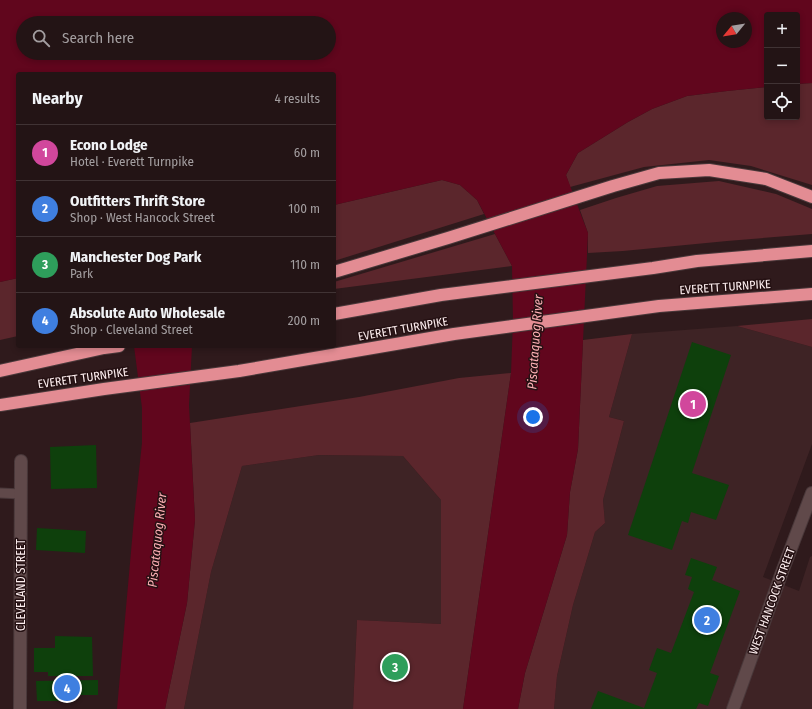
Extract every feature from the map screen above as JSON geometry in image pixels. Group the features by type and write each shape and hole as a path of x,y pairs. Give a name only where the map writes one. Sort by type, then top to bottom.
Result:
{"highway":[{"path":"336,271 659,173 708,170 766,179 812,197"},
{"path":"336,314 441,295 697,261 812,251"},
{"name":"EVERETT TURNPIKE","path":"0,404 239,371 454,334 659,306 812,294"},
{"name":"EVERETT TURNPIKE","path":"0,371 102,348"}],"street":[{"name":"CLEVELAND STREET","path":"20,709 21,461"},
{"name":"WEST HANCOCK STREET","path":"733,709 812,493"}],"lane":[{"path":"0,493 21,494"}],"shaded area":[{"path":"812,83 812,185 751,166 709,160 644,167 570,187 566,175 578,153 652,109 687,96 764,87 764,120 800,120 800,84"},
{"path":"442,180 460,185 477,200 484,214 336,260 336,205"},
{"path":"719,181 776,194 812,209 812,234 588,253 588,233 580,210 657,186"},
{"path":"495,234 512,266 336,289 336,281"},
{"path":"16,278 16,336 0,340 0,282"},
{"path":"812,319 812,347 737,326"},
{"path":"737,326 812,347 812,444 763,577 799,591 810,557 812,556 812,709 554,709 557,676 573,605 595,532 605,523 603,500 624,421 609,417 632,334"},
{"path":"632,334 609,417 624,421 603,500 605,523 595,532 573,605 557,676 554,709 518,709 525,673 567,535 570,492 578,449 583,340"},
{"path":"511,373 463,709 353,709 357,620 441,624 441,500 403,456 319,455 242,466 211,572 184,709 165,709 187,603 195,520 190,423 359,397 459,378"},
{"path":"319,455 403,456 441,500 441,624 357,620 353,709 184,709 211,572 242,466"}],"water":[{"name":"Piscataquog River","path":"0,0 812,0 812,83 800,84 800,12 764,12 764,87 687,96 652,109 578,153 566,175 588,233 578,449 570,492 567,535 525,673 518,709 463,709 511,373 513,321 512,266 477,200 460,185 442,180 336,205 336,72 16,72 16,278 0,282"},
{"name":"Piscataquog River","path":"134,348 192,348 189,405 195,520 187,603 165,709 117,709 142,443 142,408"}],"building":[{"path":"692,342 731,355 692,473 729,485 716,520 691,512 688,523 682,521 672,550 628,535"},
{"path":"96,445 97,488 51,489 50,447"},
{"path":"37,528 86,531 85,553 36,550"},
{"path":"691,558 717,567 712,580 740,591 710,673 719,676 708,706 699,703 696,709 591,709 598,691 644,708 657,673 649,670 657,648 671,653 694,592 688,589 692,577 685,575"},
{"path":"55,636 92,637 93,676 48,676 48,672 34,672 34,648 55,648"},
{"path":"98,680 98,695 64,695 64,701 37,701 36,681"}],"place":[{"name":"Econo Lodge","path":"693,404"},
{"name":"Outfitters Thrift Store","path":"707,620"},
{"name":"Manchester Dog Park","path":"395,667"},
{"name":"Absolute Auto Wholesale","path":"67,688"}]}
